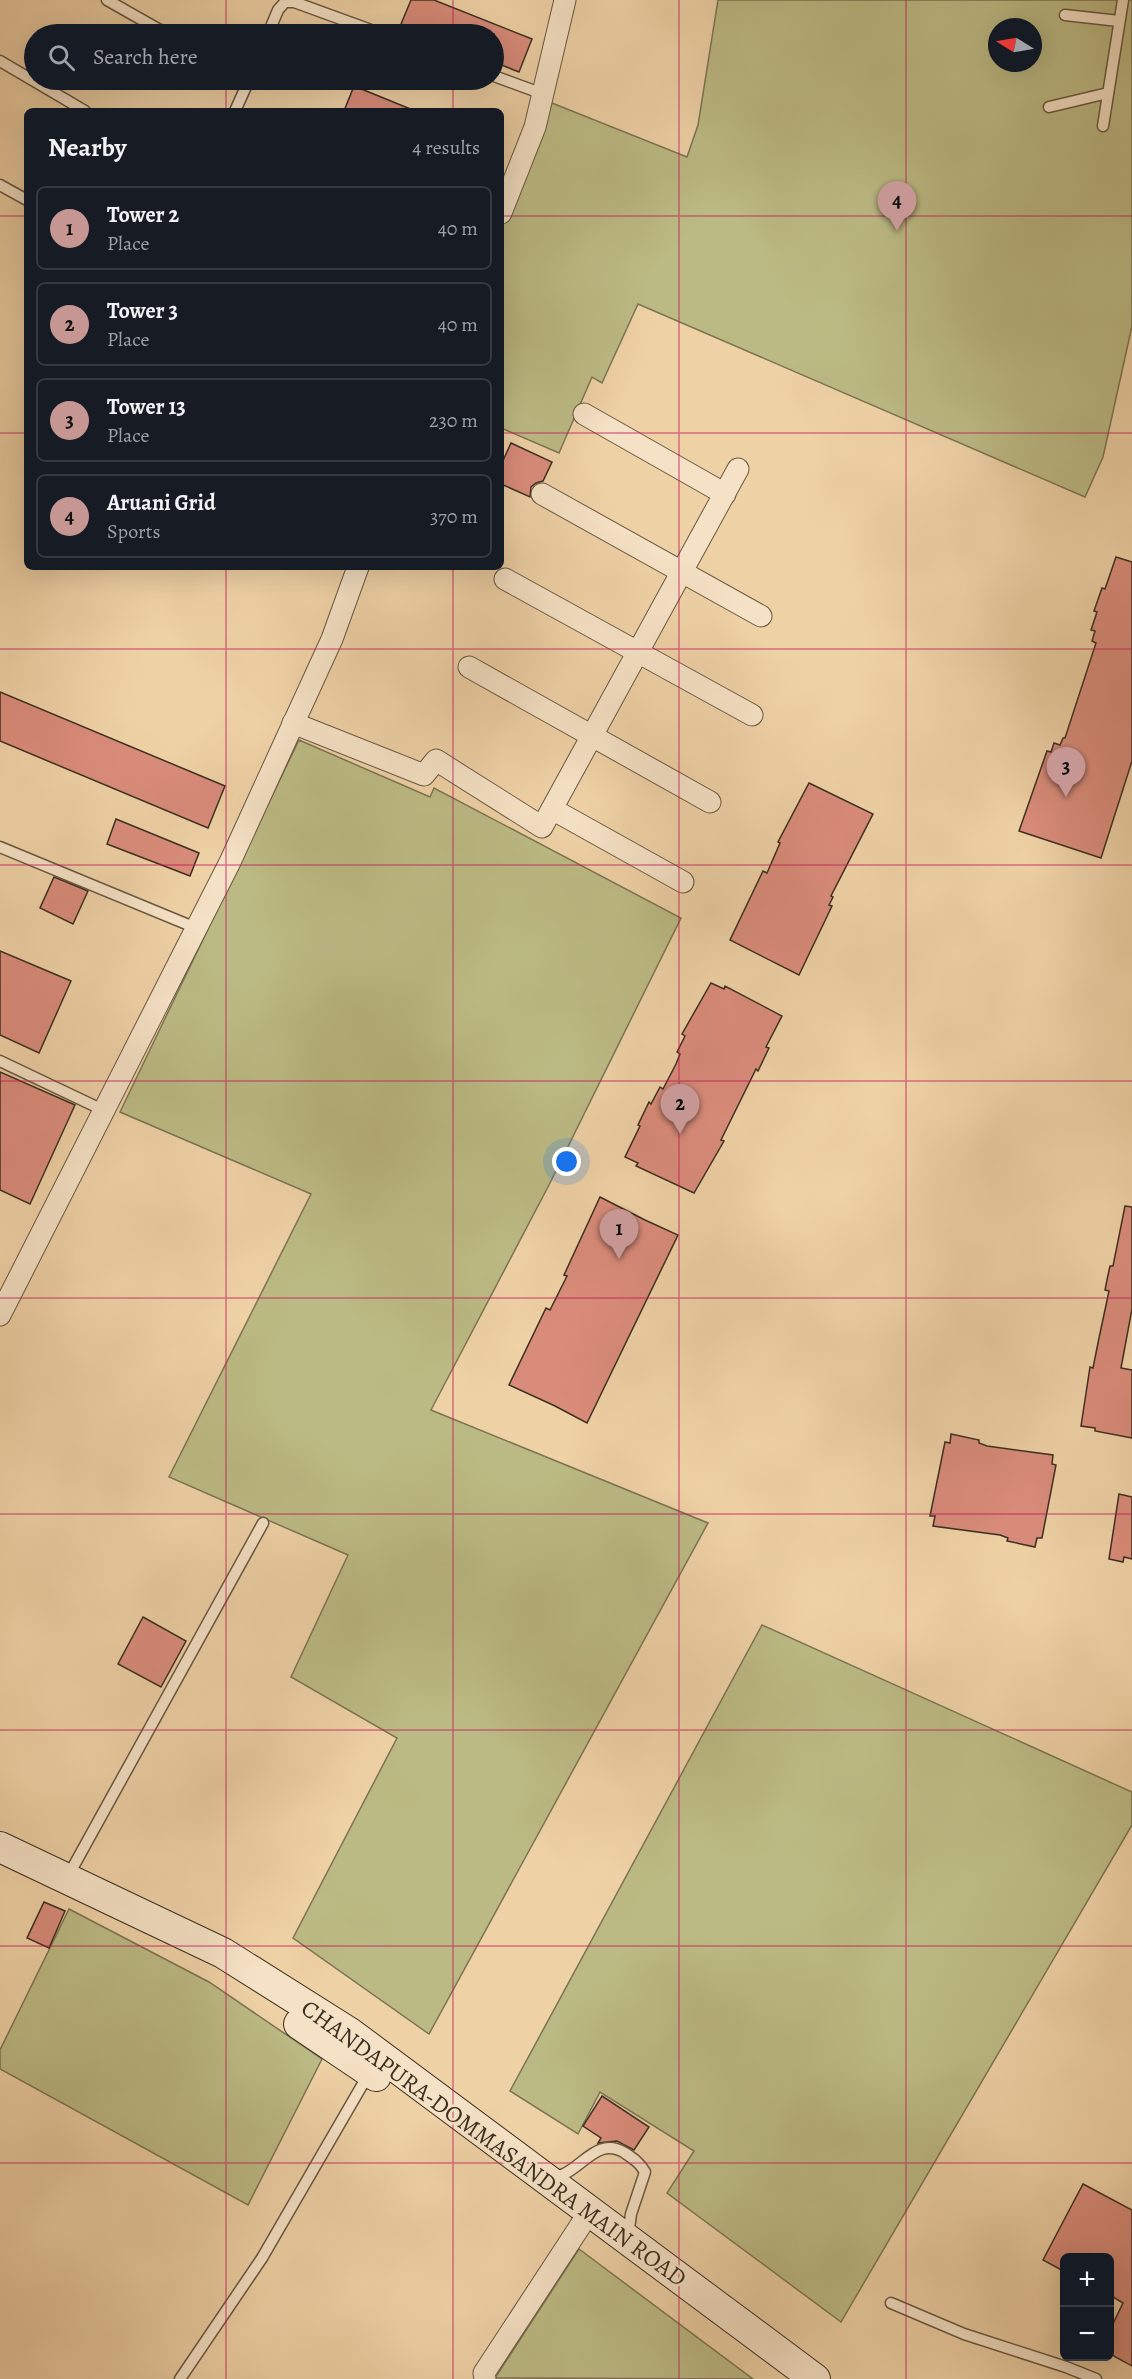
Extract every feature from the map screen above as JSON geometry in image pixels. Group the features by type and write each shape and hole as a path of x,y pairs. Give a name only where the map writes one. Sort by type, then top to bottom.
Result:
{"main road":[{"name":"CHANDAPURA-DOMMASANDRA MAIN ROAD","path":"0,1847 223,1953 350,2033 547,2179 585,2218 627,2238 815,2379"},
{"name":"CHANDAPURA-DOMMASANDRA MAIN ROAD","path":"0,1868 216,1970 250,1990 585,2218 794,2379"}],"street":[{"path":"504,206 531,140 566,0"},
{"path":"584,414 725,494"},
{"path":"293,723 424,775 436,760 542,827 738,469"},
{"path":"542,494 761,616"},
{"path":"0,1315 230,862 332,639 357,570"},
{"path":"505,579 752,715"},
{"path":"469,667 710,802"},
{"path":"552,809 683,882"},
{"path":"485,2379 484,2373 585,2218"}],"lane":[{"path":"107,0 149,24"},
{"path":"1103,126 1123,0"},
{"path":"272,24 278,10 285,2 294,2 354,24"},
{"path":"1065,15 1119,21"},
{"path":"0,61 24,75"},
{"path":"504,80 543,94"},
{"path":"50,90 81,108"},
{"path":"236,108 244,90"},
{"path":"1049,107 1108,93"},
{"path":"0,184 24,199"},
{"path":"0,846 196,928"},
{"path":"0,1061 103,1110"},
{"path":"67,1879 262,1523"},
{"path":"180,2379 262,2258 370,2072"},
{"path":"547,2179 564,2174 592,2153 605,2147 618,2149 640,2163 645,2172 631,2214 627,2238"},
{"path":"891,2303 964,2334 1096,2379"}],"shaded area":[{"path":"718,0 1132,0 1132,326 1103,457 1085,497 638,304 602,383 592,377 559,453 504,429 504,223 552,103 687,157 698,125"},
{"path":"299,740 430,797 434,788 681,918 549,1185 431,1410 708,1523 429,2034 293,1938 397,1738 291,1677 348,1555 169,1477 311,1194 120,1112"},
{"path":"762,1625 1132,1792 1132,1825 841,2322 667,2193 694,2151 600,2092 578,2134 510,2091"},
{"path":"69,1909 209,1982 322,2059 248,2205 0,2069 0,2050"},
{"path":"579,2249 753,2379 495,2378"}],"building":[{"path":"411,0 434,0 494,24 401,24"},
{"path":"504,28 532,39 519,72 504,66"},
{"path":"352,90 364,90 408,108 345,108"},
{"path":"511,443 552,462 543,481 531,487 530,497 504,485 504,458"},
{"path":"1116,557 1132,562 1132,761 1101,858 1019,831 1047,751 1051,752 1054,743 1060,745 1065,738 1096,643 1092,641 1095,631 1091,630 1097,612 1094,611 1102,588 1105,589"},
{"path":"0,692 225,786 208,828 0,741"},
{"path":"809,783 873,814 831,896 833,897 829,905 832,906 799,975 730,940 763,871 767,873 780,843 778,842"},
{"path":"116,819 199,853 190,876 107,844"},
{"path":"54,877 88,891 73,924 40,908"},
{"path":"0,951 71,981 39,1053 0,1035"},
{"path":"711,983 724,989 725,986 782,1016 766,1047 769,1048 758,1071 756,1069 721,1140 724,1141 694,1193 636,1166 638,1163 625,1157 649,1102 651,1104 660,1087 663,1089 676,1064 680,1054 677,1052 685,1036 682,1034"},
{"path":"0,1072 75,1105 30,1204 0,1190"},
{"path":"600,1197 678,1235 587,1423 509,1385 546,1308 550,1310 567,1276 564,1275"},
{"path":"1125,1206 1132,1207 1132,1309 1121,1368 1132,1370 1132,1438 1081,1426 1090,1367 1093,1368 1109,1291 1105,1290 1110,1266 1113,1266"},
{"path":"951,1434 979,1440 979,1443 987,1446 1053,1455 1052,1464 1056,1465 1042,1538 1037,1538 1035,1547 1007,1541 1008,1538 1000,1535 933,1526 935,1516 930,1516 945,1442 950,1443"},
{"path":"1119,1494 1132,1497 1132,1559 1124,1557 1123,1562 1109,1559"},
{"path":"143,1617 186,1641 161,1687 118,1664"},
{"path":"44,1902 65,1911 49,1948 27,1938"},
{"path":"602,2096 649,2127 634,2150 617,2141 598,2143 601,2138 583,2126"},
{"path":"1083,2184 1132,2210 1132,2366 1114,2356 1114,2322 1123,2303 1114,2297 1114,2253 1060,2253 1060,2269 1043,2260"}],"place":[{"name":"Aruani Grid","path":"897,231"},
{"name":"Tower 13","path":"1066,797"},
{"name":"Tower 3","path":"680,1134"},
{"name":"Tower 2","path":"619,1259"}]}
